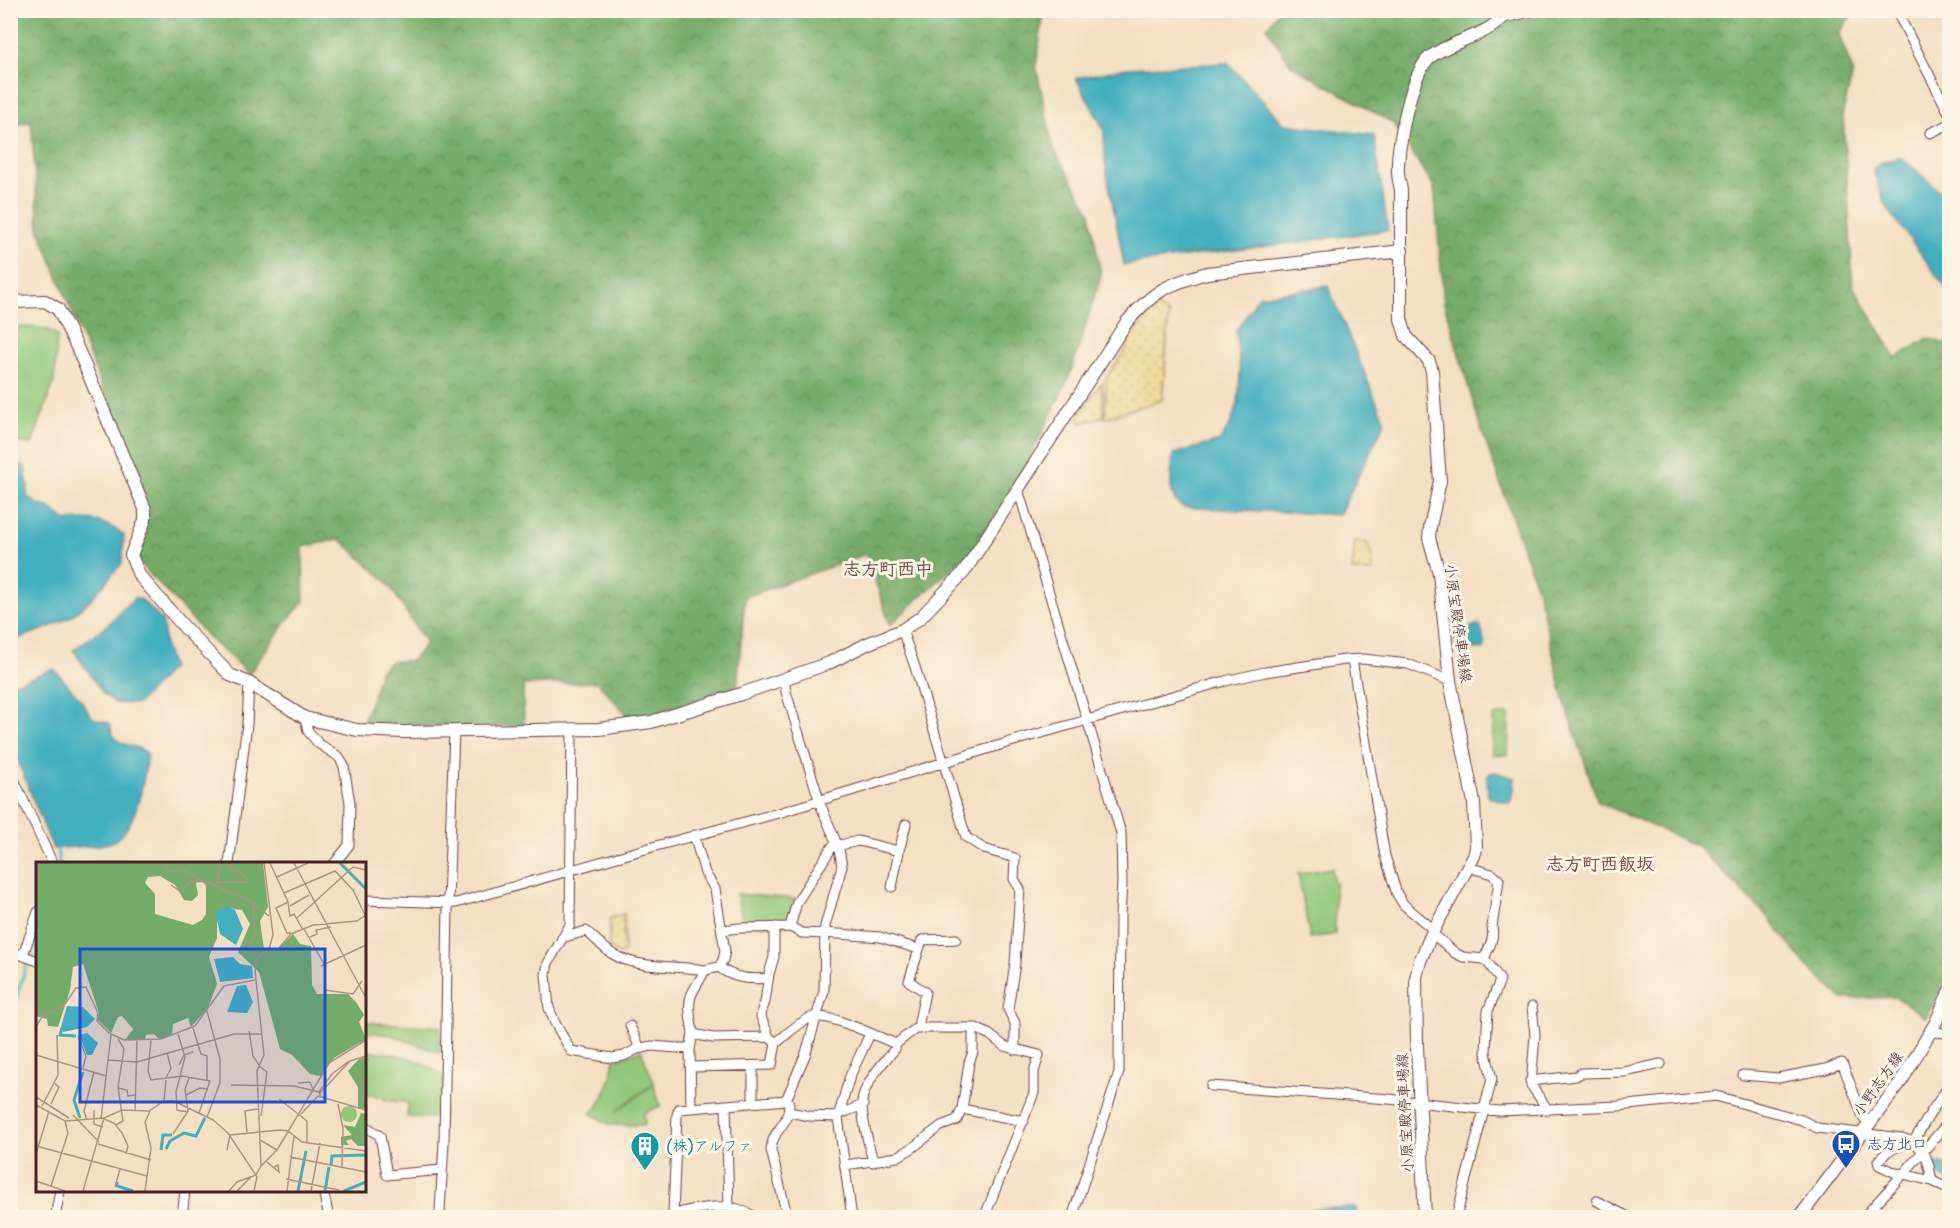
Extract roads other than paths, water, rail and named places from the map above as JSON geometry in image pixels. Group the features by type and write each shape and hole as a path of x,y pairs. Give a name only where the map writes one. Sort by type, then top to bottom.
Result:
{"street":[{"path":"1507,14 1539,10"},
{"path":"1896,10 1950,115"},
{"name":"小原宝殿停車場線","path":"1425,1218 1416,978 1420,961 1433,932 1476,848 1474,803 1450,681 1438,573 1430,538 1430,527 1440,481 1432,371 1430,361 1406,336 1401,319 1401,190 1398,173 1400,143 1414,83 1421,65 1431,56 1493,27 1507,14"},
{"path":"1930,133 1950,124"},
{"path":"10,302 45,301 58,309 77,347 145,508 144,520 131,555 139,575 230,675 249,683 304,718 357,730 404,732 599,729 651,722 784,679 829,663 902,630 920,618 964,572 1126,322 1156,292 1182,280 1207,273 1402,251"},
{"path":"1018,489 1121,833 1119,1072 1072,1218"},
{"path":"902,630 966,837 984,849 1015,858 1014,879 1020,889 1015,963 1008,1009 1015,1023 1016,1050"},
{"path":"1352,660 1385,856 1397,894 1404,904 1455,953 1463,957 1484,959 1500,980 1487,1019 1486,1053 1492,1079 1456,1218"},
{"path":"366,900 448,903 464,901 782,812 1087,720 1265,672 1352,660 1373,660 1408,664 1450,681"},
{"path":"784,679 819,799 837,845 842,866 827,918 824,991 806,1053 786,1100"},
{"path":"229,862 247,724 249,683"},
{"path":"304,718 308,731 318,743 339,757 344,766 350,803 349,846 336,862"},
{"path":"572,728 570,925 548,963 546,975 549,1008 571,1051 612,1058 652,1046 690,1049"},
{"path":"442,1218 440,1211 446,1073 448,903 454,730"},
{"path":"10,771 51,862"},
{"path":"892,886 906,824"},
{"path":"562,938 586,931 604,948 624,959 656,966 705,970 719,967 725,951 715,889 705,873 694,835"},
{"path":"790,927 797,902 832,847 858,841 899,851"},
{"path":"1468,867 1491,874 1499,880 1492,927 1494,933 1484,959"},
{"path":"23,955 36,918"},
{"path":"722,930 740,927 790,927 802,933 880,937 918,949"},
{"path":"691,1067 772,1065 772,1040 761,1017 774,957 776,927"},
{"path":"919,1029 925,992 909,981 918,949 922,940 925,939 939,941 956,939"},
{"path":"10,951 36,960"},
{"path":"719,967 727,974 768,978"},
{"path":"691,1108 690,1049 693,1034 690,1003 692,994 705,970"},
{"name":"小野志方線","path":"1799,1218 1902,1080 1930,1032 1950,990"},
{"path":"1532,1007 1534,1035 1530,1081 1548,1110"},
{"path":"693,1034 713,1038 772,1040 816,1016 849,1024 896,1044"},
{"path":"630,1026 640,1048"},
{"path":"846,1165 897,1157 941,1125 957,1120 962,1109 969,1063 973,1052 973,1028"},
{"path":"873,1162 863,1105 864,1093 867,1085 896,1049 896,1044 915,1029 973,1028 990,1035 1004,1046 1039,1055 1034,1072 1034,1093 984,1218"},
{"path":"1930,1032 1949,1033"},
{"path":"852,1218 839,1115 850,1076 870,1034"},
{"path":"1743,1075 1778,1078 1826,1069 1842,1063 1864,1119 1870,1121"},
{"path":"1530,1081 1576,1076 1581,1073 1624,1072 1661,1064"},
{"path":"753,1066 753,1102"},
{"path":"1950,1084 1912,1141 1888,1151 1878,1161 1879,1165 1896,1173 1932,1181 1950,1189"},
{"path":"1211,1086 1389,1099 1499,1112 1618,1106 1716,1096 1803,1120 1817,1128 1912,1141 1928,1157 1932,1181"},
{"path":"757,1218 729,1207 696,1209 671,1216 677,1115 679,1109 786,1100"},
{"path":"783,1218 786,1211 771,1150 771,1141 789,1115 789,1102 786,1100"},
{"path":"789,1112 809,1116 839,1115 863,1105"},
{"path":"726,1106 729,1207"},
{"path":"962,1109 1024,1121"},
{"path":"1863,1218 1950,1121"},
{"path":"366,1126 380,1137 387,1174 442,1170"},
{"path":"56,1218 60,1192"},
{"path":"182,1218 185,1192"},
{"path":"323,1192 329,1218"},
{"path":"1597,1201 1630,1218"}],"water":[{"path":"1228,63 1284,124 1374,135 1388,230 1124,265 1105,163 1104,130 1076,78 1127,68"},
{"path":"1899,157 1949,200 1949,292 1885,205 1873,169 1881,163"},
{"path":"1328,286 1385,422 1339,515 1182,507 1173,497 1171,490 1173,454 1220,441 1230,425 1238,403 1240,373 1236,331 1259,296"},
{"path":"11,464 24,465 28,485 27,496 39,505 49,507 66,521 97,521 124,535 122,563 83,607 61,622 11,641"},
{"path":"134,598 142,600 163,622 165,648 172,668 137,704 116,703 105,696 73,650 106,626"},
{"path":"1478,624 1481,627 1485,647 1483,650 1457,646 1455,639"},
{"path":"54,669 81,700 90,715 109,723 118,741 147,753 141,790 132,818 118,838 109,843 53,849 11,744 11,685"},
{"path":"1495,772 1515,778 1513,798 1509,803 1488,797 1487,776"},
{"path":"1932,1164 1949,1164 1949,1181 1938,1175"},
{"path":"1356,1208 1357,1217 1305,1217 1314,1209"}],"waterway":[{"path":"57,845 59,862"},
{"path":"10,1016 36,937"},
{"path":"1631,1214 1637,1218"}],"place":[{"name":"志方北口","path":"1846,1170"},
{"name":"(株)アルファ","path":"645,1172"}],"district":[{"name":"志方町西中","path":"888,569"},
{"name":"志方町西飯坂","path":"1600,864"}]}
